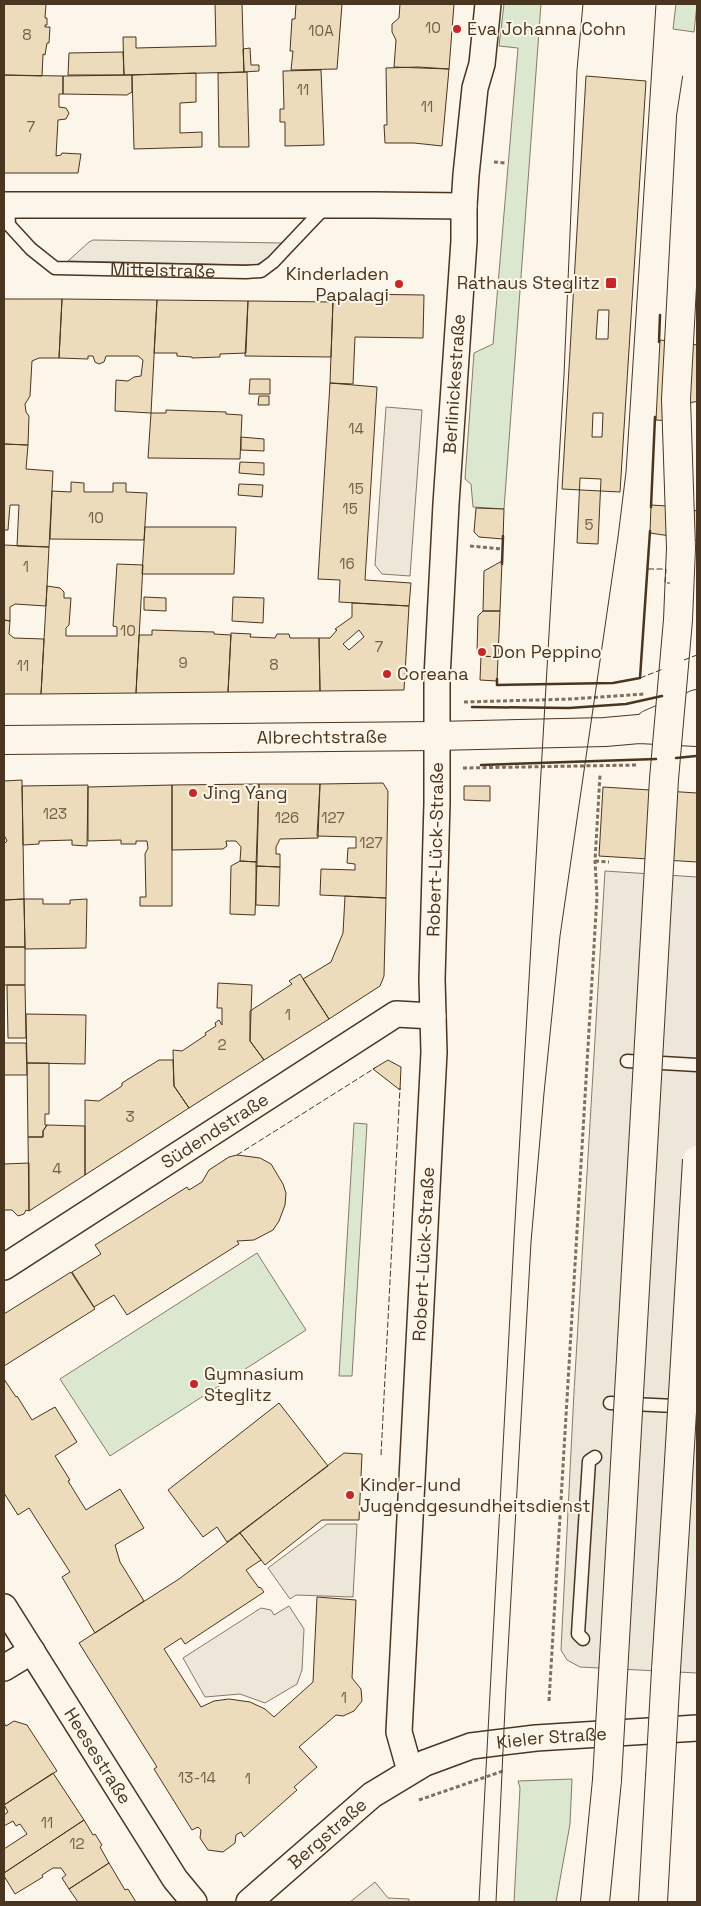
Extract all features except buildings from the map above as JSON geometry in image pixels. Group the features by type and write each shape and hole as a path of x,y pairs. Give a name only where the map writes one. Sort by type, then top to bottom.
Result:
{"main road":[{"path":"595,1902 607,1780 664,789 678,620 681,548 676,399 691,117 697,78"},
{"path":"681,548 697,416"},
{"name":"Albrechtstraße","path":"639,729 697,704"},
{"name":"Albrechtstraße","path":"4,740 437,736 605,732 639,729 697,732"},
{"path":"653,1902 697,1160"},
{"path":"656,1861 663,1902"},
{"path":"589,1902 597,1873"}],"street":[{"name":"Berlinickestraße","path":"437,736 436,678 464,241 464,206 476,88 482,64 488,4"},
{"name":"Mittelstraße","path":"6,205 328,204 464,206"},
{"name":"Robert-Lück-Straße","path":"410,1770 398,1732 434,1052 432,979 437,736"},
{"name":"Südendstraße","path":"4,1267 396,1014 433,1016"},
{"name":"Heesestraße","path":"4,1607 175,1879 194,1902"},
{"path":"4,1668 32,1651"},
{"name":"Kieler Straße","path":"410,1770 471,1746 536,1738 697,1728"},
{"name":"Bergstraße","path":"249,1902 372,1795 410,1770"}],"lane":[{"name":"Mittelstraße","path":"6,205 9,226 31,249 55,268 246,272 260,270 273,262 328,204"},
{"path":"627,1061 697,1065"},
{"path":"610,1402 697,1407"},
{"path":"583,1639 578,1634 589,1461 595,1457"}],"path":[{"path":"465,546 502,549"},
{"path":"459,702 571,699 646,694"},
{"path":"460,768 643,764"},
{"path":"549,1700 597,896 595,861 600,775"},
{"path":"595,861 609,862"},
{"path":"416,1801 509,1769"}],"green space":[{"path":"504,4 541,4 504,509 473,507 471,484 465,479 474,353 493,344 518,48 499,46"},
{"path":"676,4 697,4 694,32 673,29"},
{"path":"354,1123 367,1124 352,1376 339,1376"},
{"path":"257,1253 306,1330 110,1456 60,1379"},
{"path":"572,1779 570,1824 556,1902 514,1902 520,1788 518,1781"}],"shaded area":[{"path":"93,240 283,243 265,260 256,265 68,261"},
{"path":"386,407 422,410 410,576 382,574 375,565"},
{"path":"605,871 697,877 697,1673 580,1667 567,1660 561,1650 574,1392"},
{"path":"327,1524 357,1524 353,1597 296,1595 290,1599 268,1568"},
{"path":"289,1606 304,1629 302,1670 297,1684 265,1703 240,1694 205,1697 183,1658 261,1608 271,1610 274,1615"},
{"path":"375,1882 388,1898 409,1899 409,1902 350,1902"}],"tram line":[{"path":"479,1902 514,1239 564,375 577,70 583,4"},
{"path":"496,1902 531,1242 560,936 626,472 656,4"}],"fence":[{"path":"648,569 666,569 665,583 670,583"},
{"path":"684,660 697,655"},
{"path":"640,678 663,669"},
{"path":"237,1155 375,1068"},
{"path":"381,1455 400,1088"}],"wall":[{"path":"659,342 660,315"},
{"path":"651,507 655,417"},
{"path":"497,679 497,685 613,683 640,678 650,531"},
{"path":"502,564 503,536"},
{"path":"472,707 569,708 626,704 662,696"},
{"path":"676,758 696,756"},
{"path":"481,765 656,759"}],"place":[{"name":"Eva Johanna Cohn","path":"457,29"},
{"name":"Rathaus Steglitz","path":"611,283"},
{"name":"Kinderladen Papalagi","path":"399,284"},
{"name":"Don Peppino","path":"482,652"},
{"name":"Coreana","path":"387,674"},
{"name":"Jing Yang","path":"193,793"},
{"name":"Gymnasium Steglitz","path":"194,1384"},
{"name":"Kinder- und Jugendgesundheitsdienst","path":"350,1495"}]}
